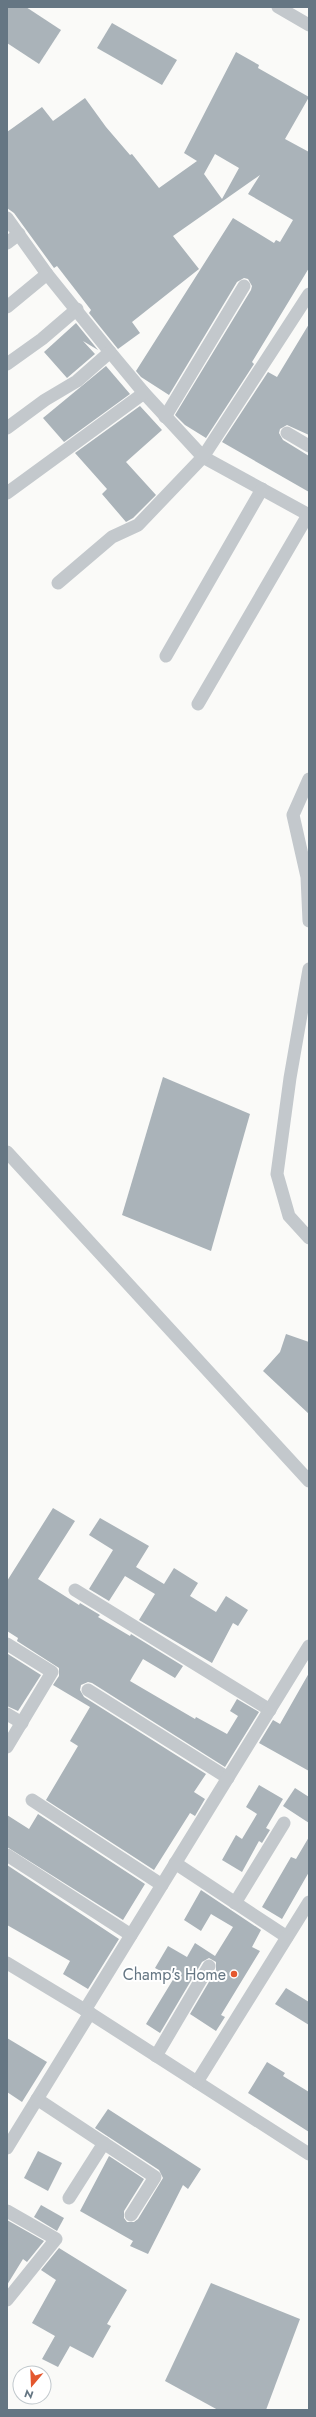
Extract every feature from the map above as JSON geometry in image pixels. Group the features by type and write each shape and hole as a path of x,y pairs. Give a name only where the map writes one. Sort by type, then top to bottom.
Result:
{"street":[{"path":"278,7 309,25"},
{"path":"7,218 47,274 77,309 110,352 164,416 203,458 309,515 198,704"},
{"path":"7,243 19,234"},
{"path":"7,307 47,274"},
{"path":"164,416 244,286"},
{"path":"58,583 112,537 138,525 203,458 309,294"},
{"path":"7,364 77,309"},
{"path":"7,428 45,400 77,381 110,352"},
{"path":"7,493 144,393"},
{"path":"287,433 309,446"},
{"path":"166,656 262,489"},
{"path":"309,779 293,815 307,877 309,921"},
{"path":"309,969 290,1078 277,1174 289,1216 309,1238"},
{"path":"7,1152 309,1481"},
{"path":"75,1590 270,1710"},
{"path":"7,1644 52,1672 7,1747"},
{"path":"7,2148 131,1935 270,1710 307,1653"},
{"path":"88,1690 228,1778"},
{"path":"7,1714 22,1724"},
{"path":"32,1800 162,1885"},
{"path":"235,1903 284,1823"},
{"path":"7,1855 131,1935"},
{"path":"175,1864 287,1937"},
{"path":"197,2082 309,1902"},
{"path":"7,1963 87,2011 309,2154"},
{"path":"156,2056 210,1966"},
{"path":"37,2098 155,2177 131,2215"},
{"path":"69,2198 104,2143"},
{"path":"7,2211 56,2239 7,2300"}],"building":[{"path":"7,7 26,7 61,30 39,64 7,43"},
{"path":"112,23 177,60 162,85 97,48"},
{"path":"236,52 259,65 258,68 309,97 285,139 309,152 309,268 252,362 254,364 206,438 185,425 175,415 251,290 252,286 248,279 244,278 237,282 169,395 141,377 136,371 233,218 274,243 276,240 280,242 293,220 248,194 260,175 173,236 199,269 132,322 140,333 118,349 89,313 91,310 57,266 54,268 14,213 7,208 7,132 42,107 53,121 85,98 106,127 130,155 132,154 159,188 197,161 184,153","holes":["215,154 239,168 222,199 204,174"]},
{"path":"76,323 98,350 83,341 95,354 67,378 44,352"},
{"path":"309,324 309,435 287,425 280,429 279,433 283,440 309,456 309,492 222,442 268,372 277,377"},
{"path":"106,366 130,394 64,442 43,418"},
{"path":"140,406 162,430 126,462 156,495 133,518 126,522 102,494 107,489 75,453"},
{"path":"163,1077 250,1114 211,1251 122,1215"},
{"path":"286,1334 309,1342 309,1414 263,1371 280,1352"},
{"path":"53,1508 75,1521 38,1579 79,1605 80,1603 100,1615 98,1617 130,1636 131,1634 183,1666 175,1678 143,1659 130,1681 195,1719 196,1717 227,1734 238,1716 230,1711 237,1699 259,1712 225,1767 92,1683 88,1682 81,1685 80,1690 84,1697 206,1774 194,1792 205,1799 195,1816 190,1813 154,1870 46,1800 78,1746 70,1741 90,1707 53,1685 59,1676 59,1668 17,1641 18,1638 7,1631 7,1581"},
{"path":"100,1518 149,1546 136,1567 164,1584 174,1568 198,1583 190,1596 216,1612 226,1596 248,1610 238,1626 233,1623 212,1663 139,1620 155,1594 125,1576 109,1601 89,1589 113,1550 89,1535"},
{"path":"8,1654 41,1675 18,1711 7,1706"},
{"path":"309,1673 309,1771 259,1743 273,1720 280,1724"},
{"path":"259,1785 283,1799 266,1828 270,1830 262,1843 259,1841 242,1872 222,1860 236,1835 242,1839 257,1814 246,1807"},
{"path":"295,1788 309,1797 309,1823 283,1806"},
{"path":"38,1814 145,1884 123,1920 7,1847 7,1815 29,1829"},
{"path":"309,1837 309,1872 282,1919 262,1907 291,1857 296,1859"},
{"path":"7,1865 119,1939 88,1989 63,1974 70,1961 7,1925"},
{"path":"201,1890 261,1930 252,1947 260,1951 221,2015 225,2017 216,2031 190,2014 216,1970 216,1962 209,1958 202,1962 160,2033 146,2024 174,1978 155,1968 168,1946 187,1957 195,1943 215,1956 233,1927 211,1914 201,1931 184,1920"},
{"path":"286,1988 309,2002 309,2025 275,2004"},
{"path":"7,2038 47,2062 22,2102 7,2092"},
{"path":"267,2062 285,2073 283,2076 309,2092 309,2132 248,2093"},
{"path":"108,2109 201,2169 188,2189 183,2185 148,2254 130,2246 133,2241 80,2211 109,2156 144,2179 124,2211 124,2218 127,2222 134,2222 138,2219 163,2178 159,2170 95,2128"},
{"path":"38,2151 62,2163 48,2191 24,2178"},
{"path":"41,2205 64,2218 57,2231 34,2217"},
{"path":"7,2220 44,2241 27,2262 23,2259 7,2285"},
{"path":"59,2248 127,2290 107,2324 111,2326 93,2358 70,2346 58,2367 42,2359 55,2336 32,2323 56,2280 41,2270"},
{"path":"211,2283 300,2319 266,2410 218,2410 165,2381"}],"place":[{"name":"Champ's Home","path":"234,1974"}]}
